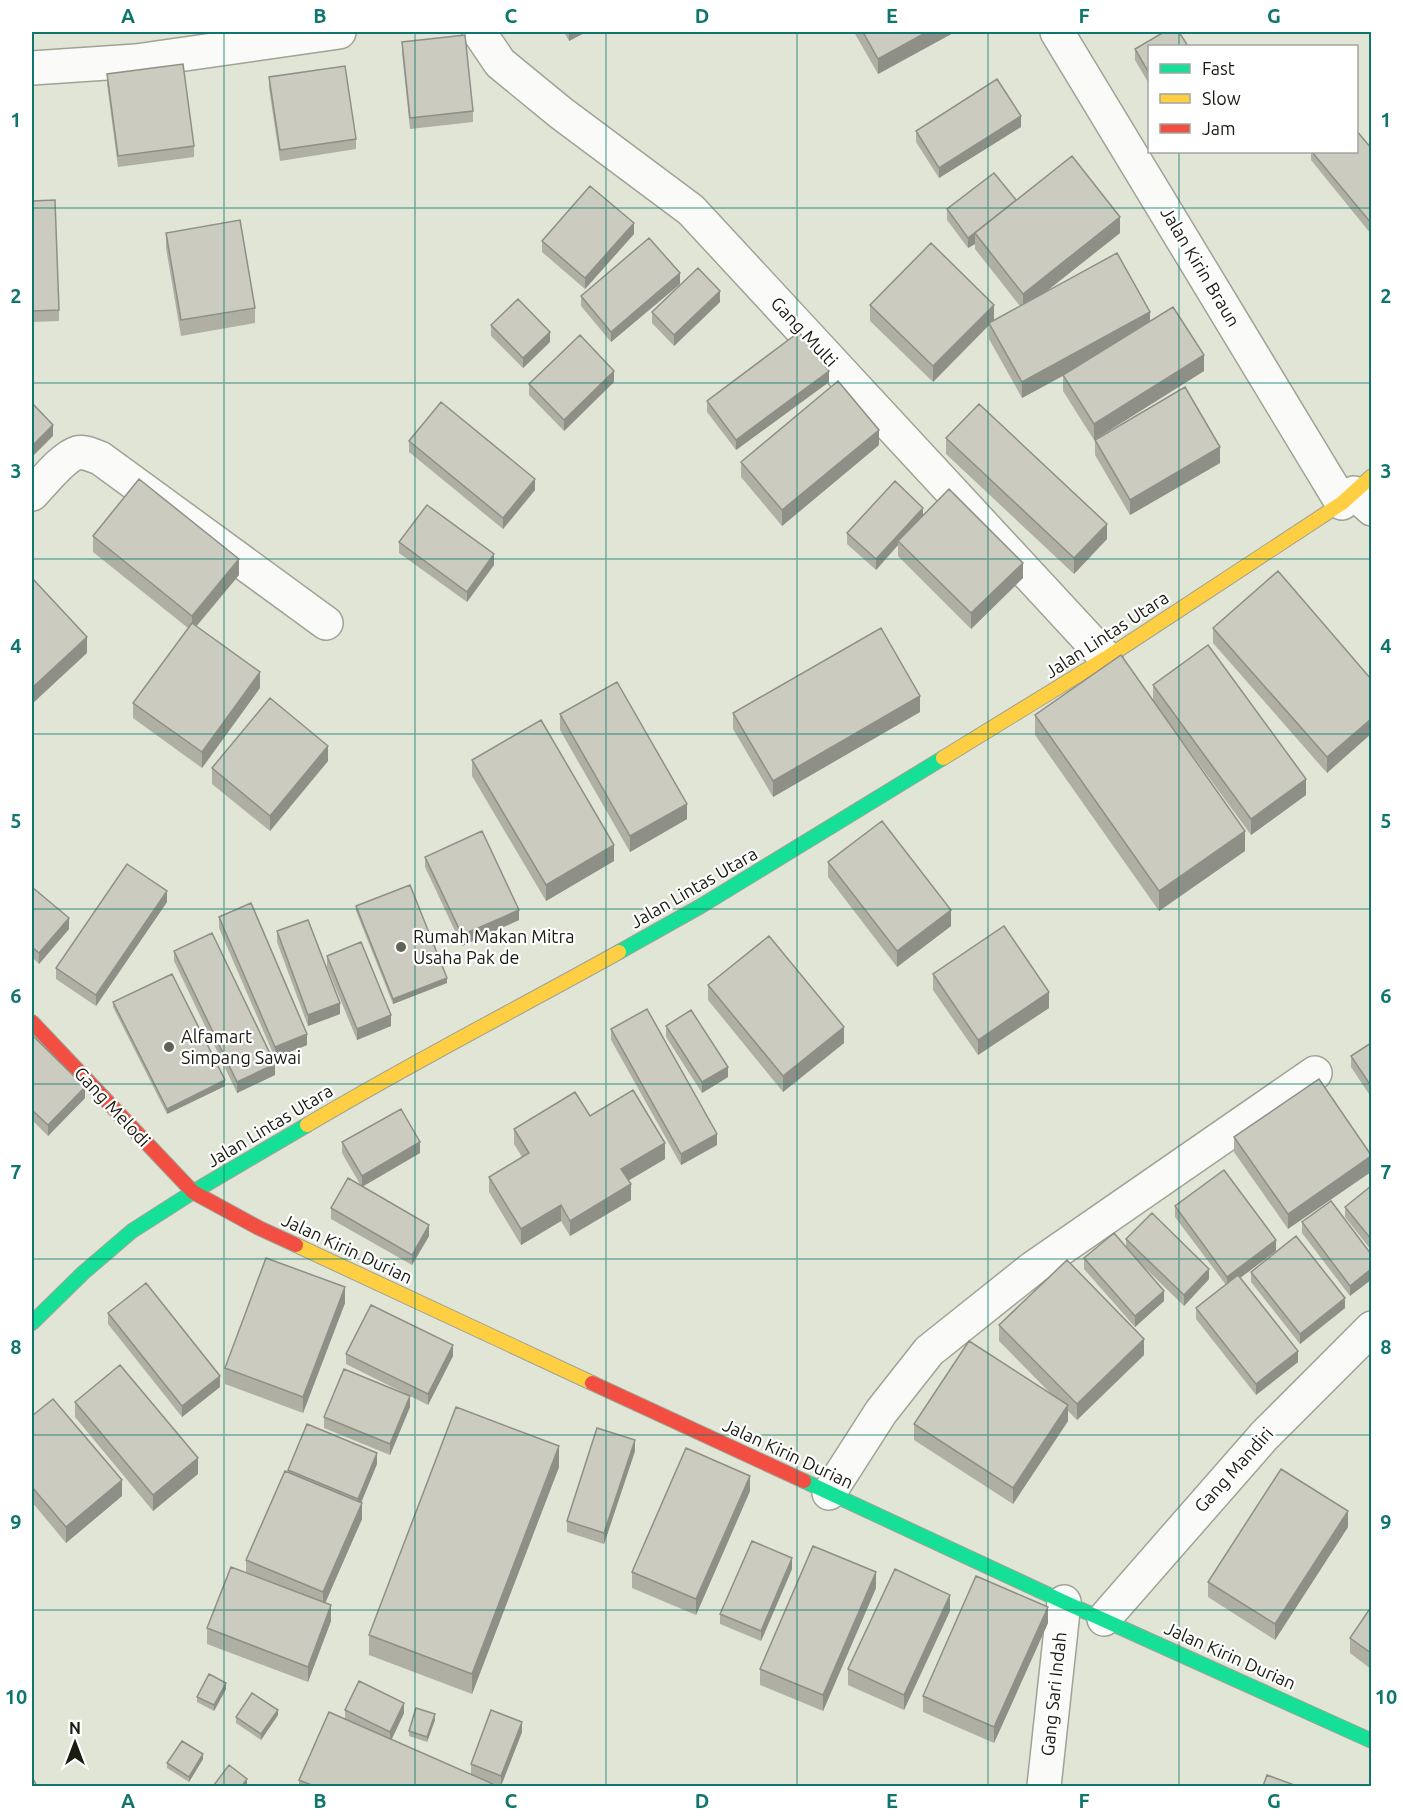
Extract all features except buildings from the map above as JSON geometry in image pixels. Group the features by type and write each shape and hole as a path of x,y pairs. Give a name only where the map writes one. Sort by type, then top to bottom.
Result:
{"main road":[{"name":"Jalan Lintas Utara","path":"32,1323 83,1273 132,1231 193,1192 387,1078 534,1000 702,906 1106,658 1360,495"},
{"name":"Gang Melodi","path":"32,1022 193,1192"},
{"name":"Jalan Kirin Durian","path":"193,1192 260,1228 1064,1602 1371,1741"}],"street":[{"path":"32,69 136,61 339,32"},
{"name":"Gang Multi","path":"479,32 500,63 561,113 691,210 1106,658"},
{"name":"Jalan Kirin Braun","path":"1057,32 1360,495"},
{"path":"32,494 67,459 78,453 88,453 100,459 326,622"},
{"path":"829,1492 881,1412 929,1351 1033,1268 1315,1073"},
{"name":"Gang Mandiri","path":"1104,1619 1264,1436 1371,1328"},
{"name":"Gang Sari Indah","path":"1044,1786 1064,1602"}],"traffic: fast":[{"path":"619,952 701,906 943,758"},
{"path":"32,1323 83,1273 132,1231 307,1125"},
{"path":"804,1481 1064,1602 1372,1741"}],"traffic: slow":[{"path":"943,758 1106,658 1342,503 1372,476"},
{"path":"307,1125 619,952"},
{"path":"296,1245 592,1383"}],"traffic: jam":[{"path":"32,1022 193,1192 259,1228 296,1245"},
{"path":"592,1383 804,1481"}],"place":[{"name":"Rumah Makan Mitra Usaha Pak de","path":"401,947"},
{"name":"Alfamart Simpang Sawai","path":"169,1047"}]}
